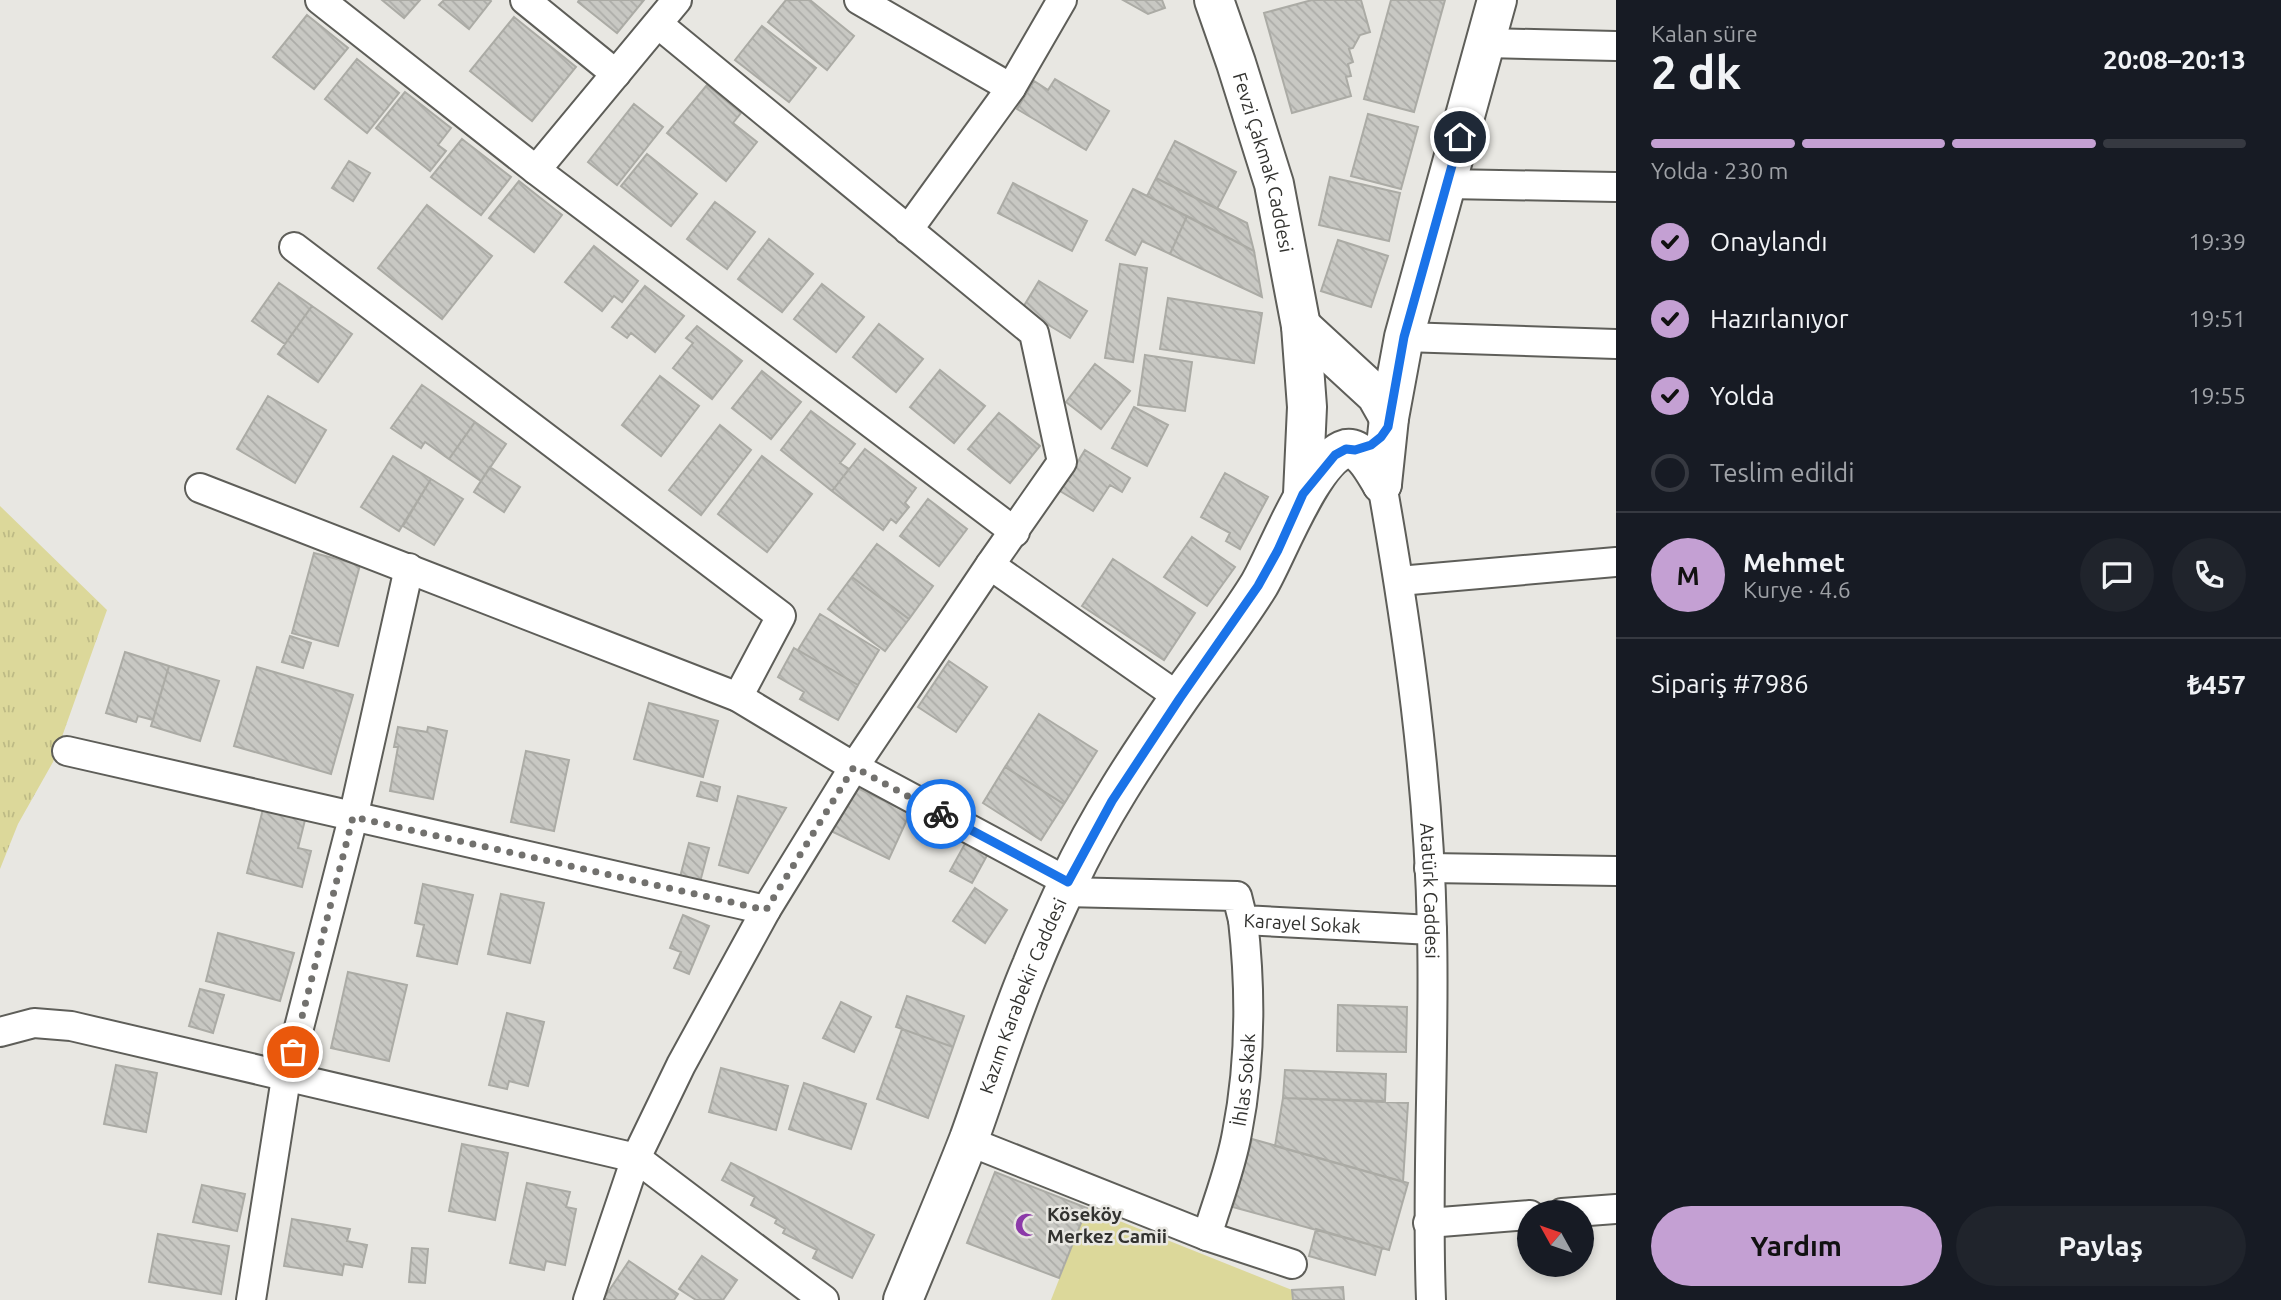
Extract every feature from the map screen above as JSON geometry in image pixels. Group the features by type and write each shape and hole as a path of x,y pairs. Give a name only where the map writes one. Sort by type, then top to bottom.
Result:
{"street":[{"path":"320,0 536,170 1014,532"},
{"path":"525,0 616,74"},
{"path":"536,170 677,0"},
{"path":"859,0 1011,88"},
{"path":"908,230 1011,88 1062,0"},
{"name":"Fevzi Çakmak Caddesi","path":"1214,0 1274,184 1301,326 1307,414 1303,494"},
{"path":"1382,484 1389,423 1404,337 1497,0"},
{"path":"588,1300 636,1158 681,1065 766,910 854,767 1062,462 1034,333 658,24"},
{"path":"1486,43 1616,46"},
{"path":"1447,184 1616,187"},
{"path":"294,247 781,616 738,697"},
{"path":"1301,326 1376,395 1389,423"},
{"path":"1404,337 1616,344"},
{"path":"1382,484 1363,456 1318,435 1307,414 1330,391 1361,381 1377,369 1404,337"},
{"path":"1303,494 1335,455 1371,445 1381,437 1389,423"},
{"name":"Atatürk Caddesi","path":"1382,484 1419,724 1429,869 1432,930 1428,1223 1431,1300"},
{"path":"200,488 738,697 854,767 1066,887"},
{"name":"Kazım Karabekir Caddesi","path":"903,1300 968,1141 1031,966 1066,887 1112,801 1258,586 1278,550 1303,494"},
{"path":"1399,581 1616,562"},
{"path":"990,565 1180,698"},
{"path":"251,1300 286,1078 353,817 409,568"},
{"path":"67,751 766,910"},
{"path":"1429,869 1616,871"},
{"name":"Karayel Sokak","path":"1066,887 1237,896 1243,920 1432,930"},
{"name":"İhlas Sokak","path":"1207,1236 1237,1136 1244,1091 1249,1035 1249,970 1243,920"},
{"path":"0,1032 34,1023 71,1026 636,1158 824,1300"},
{"path":"968,1141 1207,1236 1292,1264"},
{"path":"1594,1211 1616,1209"},
{"path":"1428,1223 1517,1216"}],"green space":[{"path":"0,506 107,610 53,762 18,824 0,869"},
{"path":"1087,1208 1292,1290 1293,1300 1051,1300"}],"building":[{"path":"382,0 420,0 404,18"},
{"path":"444,0 491,1 469,29 439,5"},
{"path":"644,0 617,33 578,2"},
{"path":"786,0 810,0 854,36 827,70 768,22"},
{"path":"1123,0 1162,0 1165,8 1148,14"},
{"path":"1312,0 1361,0 1370,32 1360,35 1353,48 1349,49 1353,62 1348,64 1351,76 1346,77 1351,96 1292,113 1264,13"},
{"path":"1391,0 1445,0 1414,112 1364,99"},
{"path":"307,15 348,48 314,89 273,57"},
{"path":"514,17 576,67 532,121 470,71"},
{"path":"762,26 816,68 789,102 735,60"},
{"path":"357,59 399,93 367,133 325,99"},
{"path":"1055,79 1109,111 1086,150 1017,109 1034,81 1048,90"},
{"path":"707,85 741,113 733,123 757,142 726,181 667,133"},
{"path":"405,92 451,128 438,145 446,151 430,171 376,128"},
{"path":"634,104 663,127 617,185 588,162"},
{"path":"1368,114 1418,127 1401,189 1351,176"},
{"path":"462,139 511,177 481,215 431,177"},
{"path":"1175,141 1236,172 1217,209 1156,178"},
{"path":"647,154 697,194 671,226 621,186"},
{"path":"349,161 370,173 353,201 332,188"},
{"path":"1330,177 1400,193 1389,241 1319,225"},
{"path":"1156,178 1247,223 1254,251 1147,196"},
{"path":"519,181 562,215 534,252 489,218"},
{"path":"1013,183 1087,221 1072,251 998,213"},
{"path":"1133,189 1187,216 1170,254 1142,241 1135,255 1106,240"},
{"path":"715,202 755,232 727,269 687,239"},
{"path":"427,205 492,256 442,319 378,268"},
{"path":"1187,216 1254,251 1262,297 1170,254"},
{"path":"769,239 813,274 782,312 738,279"},
{"path":"1338,240 1388,256 1371,307 1321,291"},
{"path":"594,246 638,281 622,302 614,296 602,311 565,282"},
{"path":"1120,264 1147,268 1133,362 1105,358"},
{"path":"1039,281 1087,311 1070,338 1022,309"},
{"path":"279,283 312,306 285,344 252,321"},
{"path":"822,284 864,317 836,352 794,319"},
{"path":"645,286 684,316 655,352 631,333 627,338 612,327"},
{"path":"1168,298 1262,313 1254,363 1160,349"},
{"path":"312,306 352,334 318,382 278,354"},
{"path":"879,324 923,359 896,392 853,357"},
{"path":"697,326 742,361 712,399 673,368 693,343 686,338"},
{"path":"1145,355 1192,362 1185,411 1138,405"},
{"path":"1095,364 1130,391 1101,429 1066,402"},
{"path":"940,370 985,406 954,443 910,407"},
{"path":"762,371 801,402 771,439 732,408"},
{"path":"660,376 699,406 661,456 622,425"},
{"path":"422,385 475,422 449,459 425,442 421,448 391,428"},
{"path":"268,396 326,430 295,483 237,449"},
{"path":"1134,407 1168,425 1147,466 1112,448"},
{"path":"811,411 855,444 840,463 849,469 832,491 781,450"},
{"path":"999,413 1040,446 1010,483 968,449"},
{"path":"475,422 506,444 481,481 449,459"},
{"path":"720,425 751,450 701,515 669,490"},
{"path":"865,449 916,488 905,503 909,507 896,523 891,519 883,530 832,491"},
{"path":"1085,450 1130,478 1122,492 1110,485 1093,511 1060,491"},
{"path":"393,456 431,479 399,531 361,507"},
{"path":"762,456 812,494 767,552 718,514"},
{"path":"490,467 520,487 504,512 474,492"},
{"path":"1225,473 1268,497 1240,549 1226,541 1230,533 1201,517"},
{"path":"431,479 463,499 434,545 403,526"},
{"path":"928,499 967,529 939,566 900,536"},
{"path":"1192,537 1235,567 1207,606 1164,577"},
{"path":"877,544 933,586 909,619 852,577"},
{"path":"314,553 360,565 338,646 292,633"},
{"path":"1113,559 1195,613 1164,660 1082,606"},
{"path":"852,577 909,619 885,651 828,609"},
{"path":"820,614 879,650 858,685 798,650"},
{"path":"290,636 311,643 303,668 282,662"},
{"path":"794,648 858,685 838,720 800,699 804,692 778,677"},
{"path":"125,652 169,666 153,720 138,716 136,722 106,713"},
{"path":"949,661 987,687 956,732 918,707"},
{"path":"169,666 219,681 200,741 151,726"},
{"path":"257,667 353,695 331,774 234,746"},
{"path":"649,703 718,721 703,777 634,759"},
{"path":"1039,714 1097,751 1064,804 1005,767"},
{"path":"398,727 427,732 428,727 447,731 433,799 390,791 398,747 394,747"},
{"path":"526,751 569,760 554,831 511,822"},
{"path":"1005,767 1064,804 1041,840 983,803"},
{"path":"701,782 720,787 717,801 697,796"},
{"path":"851,785 910,813 889,859 829,830"},
{"path":"738,796 786,808 748,873 719,865"},
{"path":"263,809 305,820 298,848 311,851 302,887 247,873"},
{"path":"967,840 989,852 972,883 950,871"},
{"path":"689,843 709,848 700,882 680,877"},
{"path":"423,884 473,895 457,964 417,956 424,925 415,923"},
{"path":"975,888 1007,910 985,943 953,921"},
{"path":"501,894 544,903 530,963 488,954"},
{"path":"683,915 709,926 689,974 674,968 681,952 670,948"},
{"path":"218,933 294,953 280,1001 206,981"},
{"path":"348,972 407,985 389,1061 331,1048"},
{"path":"200,989 224,995 213,1033 189,1026"},
{"path":"907,996 964,1016 953,1047 896,1027"},
{"path":"841,1002 871,1017 854,1052 823,1038"},
{"path":"1338,1005 1407,1007 1406,1052 1337,1051"},
{"path":"507,1013 544,1022 528,1086 509,1081 507,1089 489,1085"},
{"path":"902,1029 953,1047 928,1118 877,1099"},
{"path":"116,1065 157,1073 146,1132 104,1124"},
{"path":"721,1068 788,1086 776,1130 709,1112"},
{"path":"1285,1070 1386,1074 1385,1101 1283,1098"},
{"path":"804,1083 866,1104 851,1149 789,1129"},
{"path":"1283,1098 1408,1103 1403,1182 1275,1146"},
{"path":"1252,1139 1408,1183 1389,1250 1233,1207"},
{"path":"462,1144 508,1153 495,1220 449,1211"},
{"path":"731,1163 874,1235 852,1278 813,1258 817,1250 783,1233 785,1229 775,1223 777,1219 751,1205 755,1197 722,1180"},
{"name":"Köseköy Merkez Camii","path":"995,1172 1087,1208 1059,1278 967,1243"},
{"path":"527,1183 570,1192 566,1207 576,1209 565,1265 546,1261 544,1270 510,1263"},
{"path":"202,1185 245,1194 237,1231 193,1222"},
{"path":"292,1219 350,1229 347,1241 367,1245 362,1267 344,1264 342,1275 284,1266"},
{"path":"1316,1229 1382,1248 1375,1275 1309,1256"},
{"path":"158,1234 229,1246 221,1294 149,1282"},
{"path":"412,1248 428,1249 425,1283 409,1282"},
{"path":"702,1256 737,1280 723,1300 696,1300 679,1289"},
{"path":"629,1261 678,1294 674,1300 604,1298"},
{"path":"1343,1287 1344,1300 1293,1300 1292,1290"}],"way so far":[{"path":"293,1052 353,817 766,910 854,767 941,814"}],"place":[{"name":"Köseköy Merkez Camii","path":"1027,1225"}],"route":[{"path":"941,814 1068,882 1112,801 1258,586 1278,550 1303,494 1335,455 1346,449 1355,450 1371,445 1388,427 1404,337 1460,137"}]}
